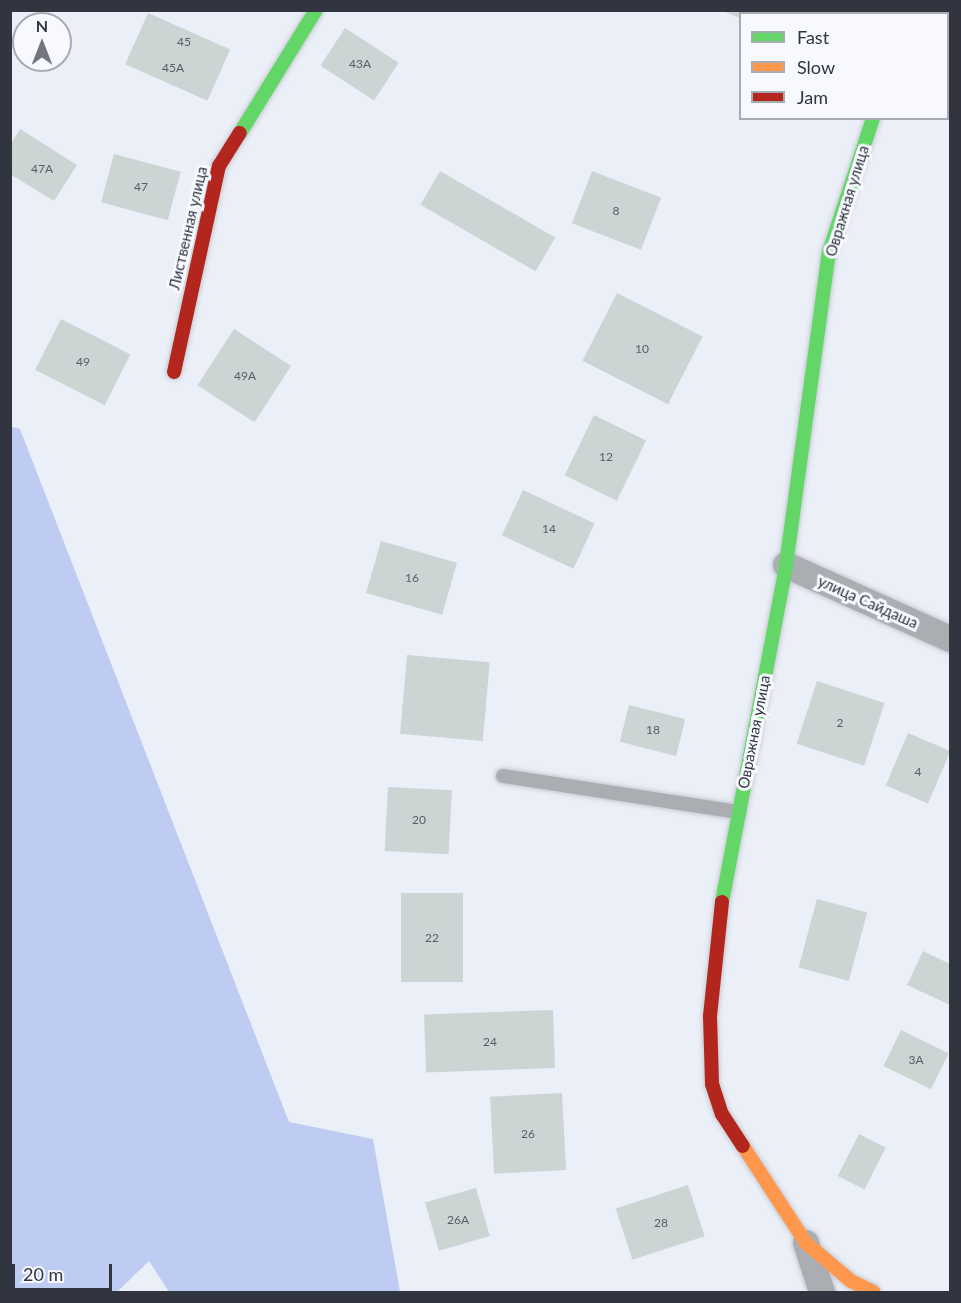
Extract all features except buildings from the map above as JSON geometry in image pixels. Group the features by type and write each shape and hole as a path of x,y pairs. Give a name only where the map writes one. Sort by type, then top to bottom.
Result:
{"street":[{"name":"Лиственная улица","path":"174,372 219,166 316,10"},
{"name":"Овражная улица","path":"872,120 829,252 786,565 715,940 712,1084 722,1114 806,1243 851,1281 874,1293"},
{"name":"улица Сайдаша","path":"786,565 951,639"},
{"path":"806,1243 822,1293"}],"lane":[{"path":"503,776 739,812"}],"shaded area":[{"path":"10,426 20,429 289,1122 373,1139 400,1292 169,1292 149,1261 117,1292 11,1292"}],"traffic: fast":[{"path":"240,133 316,10"},
{"path":"722,902 786,565 829,252 872,120"}],"traffic: slow":[{"path":"743,1146 806,1243 851,1281 874,1292"}],"traffic: jam":[{"path":"174,372 219,166 240,133"},
{"path":"722,902 710,1016 712,1084 722,1114 743,1146"}]}
